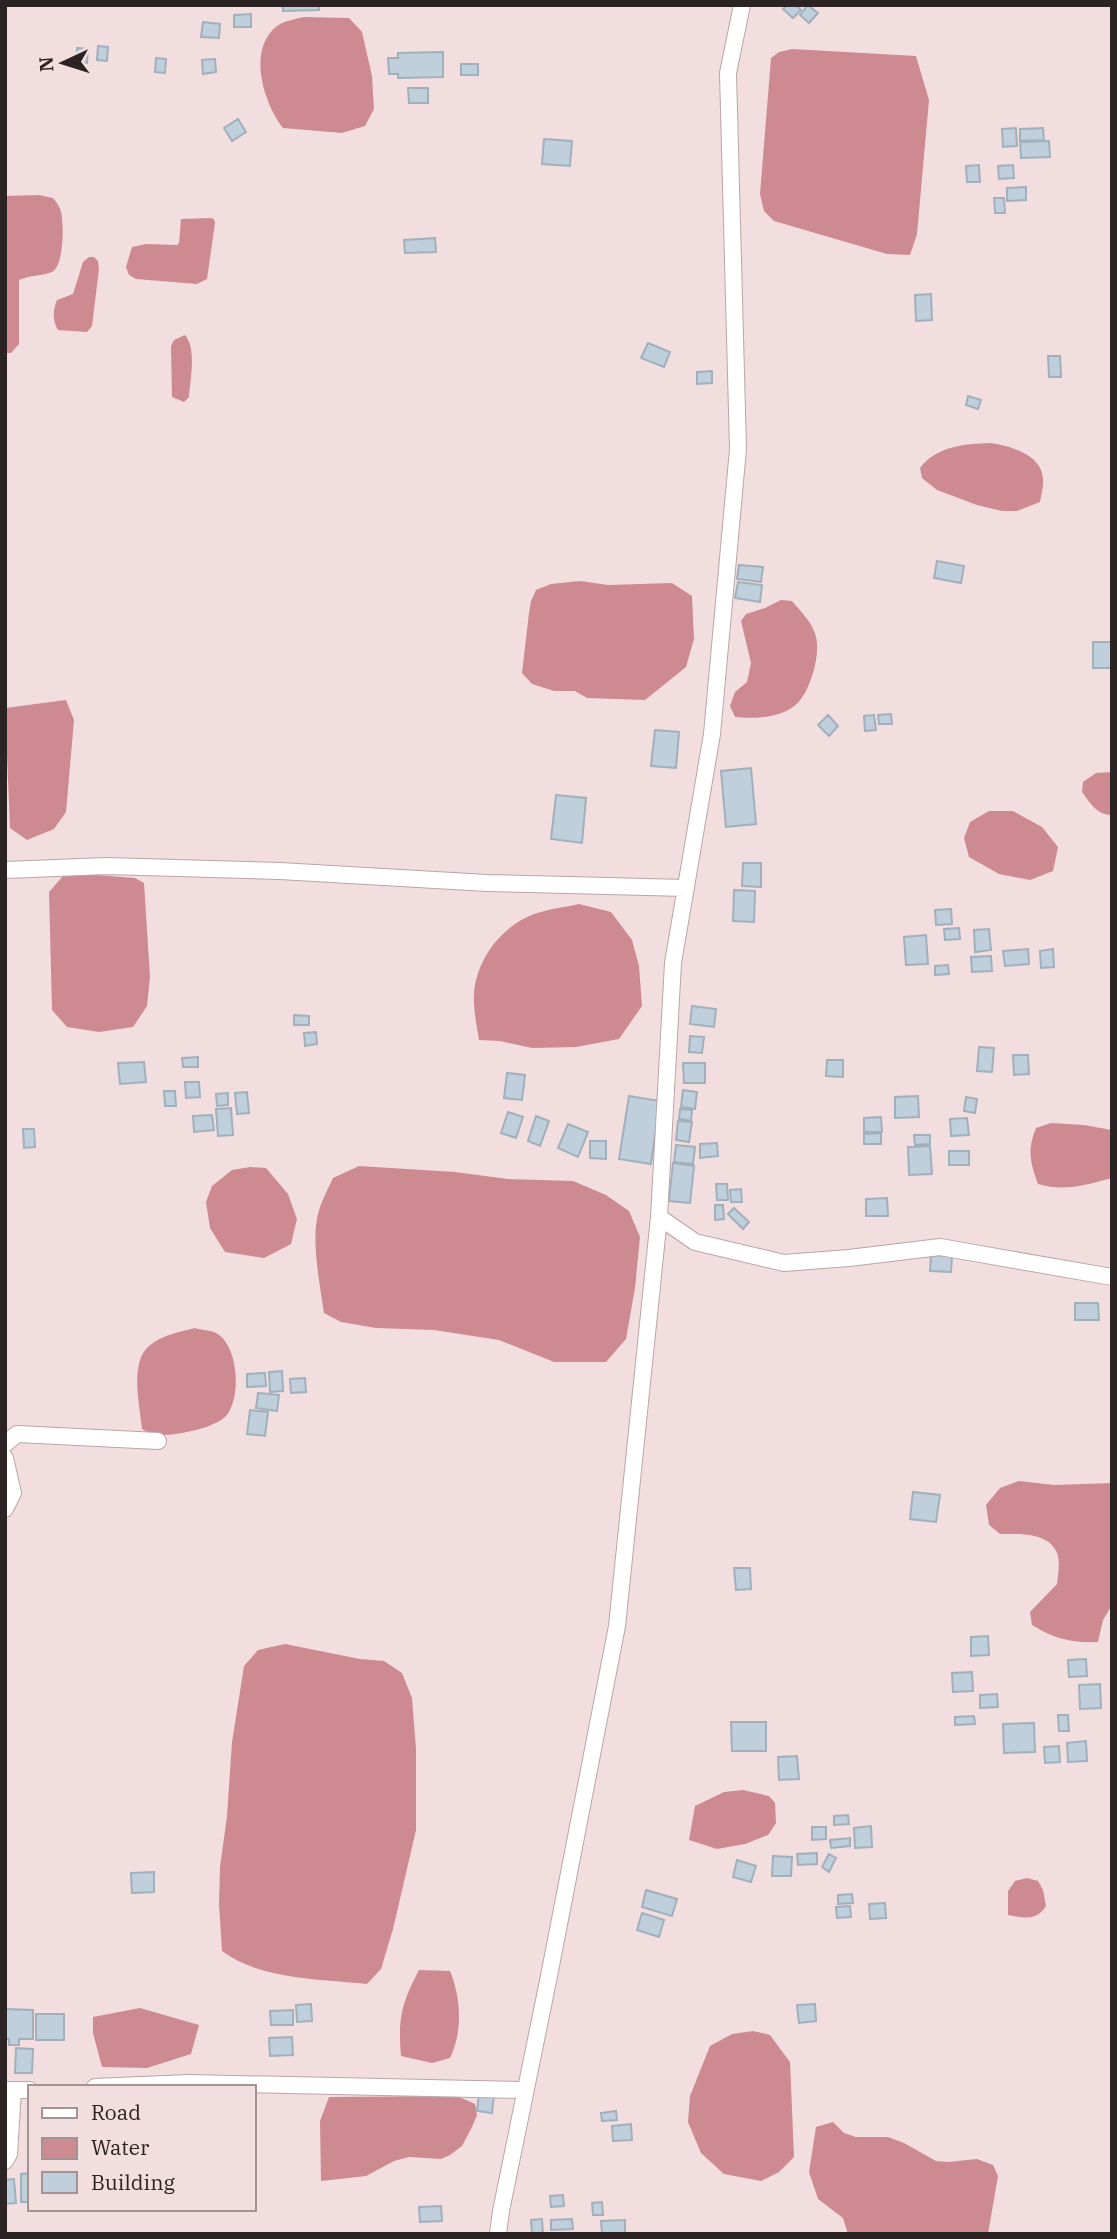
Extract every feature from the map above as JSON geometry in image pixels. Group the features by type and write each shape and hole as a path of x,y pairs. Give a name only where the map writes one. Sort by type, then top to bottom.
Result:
{"street":[{"path":"498,2234 524,2090 548,1981 617,1626 659,1217 673,963 712,734 738,449 728,73 742,5"},
{"path":"5,870 106,866 280,871 487,883 686,888"},
{"path":"659,1217 695,1242 784,1263 940,1247 1112,1277"},
{"path":"5,1444 17,1434 158,1441"},
{"path":"5,1458 13,1493 5,1509"},
{"path":"142,2085 189,2083 524,2090"},
{"path":"5,2161 9,2154 16,2090"}],"water":[{"path":"304,17 349,18 362,32 372,76 374,109 365,126 342,133 283,128 276,117 269,104 261,76 262,48 277,26"},
{"path":"792,49 916,56 929,100 917,234 910,255 887,254 774,221 764,211 760,194 771,58 779,52"},
{"path":"39,195 53,198 60,208 63,226 61,254 52,272 19,280 19,344 11,353 5,353 5,196"},
{"path":"181,219 214,219 215,223 207,279 197,284 136,279 129,275 126,267 132,247 146,244 177,245"},
{"path":"89,257 98,261 99,269 92,326 87,332 58,330 54,315 57,300 73,294 83,262"},
{"path":"185,335 191,348 192,365 189,397 184,402 172,397 171,346 174,340"},
{"path":"990,443 1015,449 1037,463 1043,479 1040,502 1017,511 1002,511 937,490 922,478 920,468 934,455 961,446"},
{"path":"580,581 608,585 672,583 692,596 694,639 686,667 645,700 587,698 575,691 554,691 532,684 522,673 531,601 536,590 551,584"},
{"path":"781,600 792,601 814,632 817,654 809,685 799,702 787,711 765,717 735,717 730,706 735,692 747,682 751,663 741,621 746,614"},
{"path":"66,700 74,720 66,812 54,829 27,840 10,828 5,708"},
{"path":"1112,772 1112,815 1098,811 1082,792 1083,782 1096,773"},
{"path":"989,811 1013,811 1042,827 1058,847 1053,871 1030,880 999,874 969,857 964,838 970,822"},
{"path":"72,873 135,878 144,883 150,977 147,1006 133,1027 99,1032 67,1027 52,1010 49,892 63,876"},
{"path":"579,904 611,912 632,940 639,966 642,1006 619,1039 576,1047 532,1048 500,1041 479,1040 475,987 480,968 492,947 519,921 550,909"},
{"path":"1051,1123 1112,1130 1112,1178 1066,1187 1038,1184 1031,1162 1031,1143 1036,1128"},
{"path":"359,1166 455,1172 508,1179 573,1181 606,1195 629,1211 640,1237 626,1339 606,1362 554,1362 499,1340 434,1330 376,1328 341,1322 324,1313 316,1250 318,1214 333,1178"},
{"path":"266,1168 288,1194 297,1219 291,1244 264,1258 225,1252 210,1228 206,1202 212,1186 232,1170"},
{"path":"195,1328 216,1333 230,1349 236,1386 230,1409 219,1421 192,1431 157,1435 149,1433 142,1429 138,1397 139,1363 149,1346 159,1339"},
{"path":"1019,1481 1054,1485 1112,1483 1112,1605 1103,1620 1098,1642 1064,1639 1032,1625 1030,1612 1057,1584 1058,1555 1052,1545 1039,1537 1000,1534 989,1525 986,1505 1000,1488"},
{"path":"285,1644 384,1661 402,1673 412,1698 416,1749 416,1830 381,1969 367,1984 273,1973 254,1968 222,1951 220,1867 232,1742 244,1666 258,1650"},
{"path":"743,1790 769,1796 775,1803 776,1823 768,1835 745,1844 717,1849 689,1840 695,1806 724,1792"},
{"path":"1027,1878 1038,1881 1046,1906 1034,1916 1008,1915 1008,1891 1015,1881"},
{"path":"419,1970 450,1971 458,2003 459,2026 450,2058 432,2063 401,2056 402,2012"},
{"path":"140,2008 199,2025 191,2054 147,2068 102,2067 93,2033 93,2017"},
{"path":"753,2031 770,2035 790,2062 794,2157 779,2172 761,2181 724,2174 701,2153 688,2122 690,2096 710,2046 732,2034"},
{"path":"457,2096 475,2104 477,2115 462,2146 450,2155 441,2159 409,2157 394,2161 366,2176 321,2181 320,2121 329,2097"},
{"path":"833,2122 844,2133 856,2137 888,2137 936,2161 977,2159 993,2165 998,2176 988,2234 848,2234 843,2218 818,2199 809,2172 816,2127"}],"building":[{"path":"283,5 319,5 319,10 283,11"},
{"path":"787,5 796,5 801,10 793,18 783,9"},
{"path":"808,5 818,13 809,23 800,15"},
{"path":"251,14 251,27 234,27 234,15"},
{"path":"203,22 220,24 219,38 201,37"},
{"path":"98,46 108,47 107,61 97,60"},
{"path":"77,48 88,49 87,63 76,62"},
{"path":"443,52 443,77 398,78 398,74 389,74 388,58 398,58 398,53"},
{"path":"156,58 166,59 165,73 155,72"},
{"path":"215,59 216,72 203,74 202,60"},
{"path":"461,64 478,64 478,75 461,75"},
{"path":"408,88 428,88 428,103 409,103"},
{"path":"238,119 246,132 232,141 224,128"},
{"path":"1016,128 1017,146 1003,147 1002,129"},
{"path":"1043,128 1044,140 1020,141 1020,129"},
{"path":"544,139 572,141 570,166 542,164"},
{"path":"1049,141 1050,157 1021,158 1020,142"},
{"path":"979,165 980,182 967,182 966,166"},
{"path":"1013,165 1014,178 999,179 998,166"},
{"path":"1026,187 1026,200 1007,201 1007,188"},
{"path":"994,198 1004,198 1005,213 995,213"},
{"path":"435,238 436,252 405,253 404,240"},
{"path":"931,294 932,320 916,321 915,295"},
{"path":"648,343 670,352 664,367 641,358"},
{"path":"1048,356 1060,356 1061,377 1049,377"},
{"path":"712,371 712,383 697,384 697,372"},
{"path":"968,396 981,400 978,409 966,405"},
{"path":"937,561 964,566 961,583 934,578"},
{"path":"739,565 763,567 761,582 737,579"},
{"path":"738,582 762,585 760,602 735,598"},
{"path":"1093,642 1112,642 1112,668 1093,668"},
{"path":"891,714 892,724 879,724 878,715"},
{"path":"828,715 838,726 829,736 818,725"},
{"path":"874,715 876,730 865,731 864,716"},
{"path":"655,730 679,732 676,768 651,766"},
{"path":"751,768 756,824 726,827 721,771"},
{"path":"556,795 586,798 582,843 551,839"},
{"path":"743,863 761,863 761,887 742,886"},
{"path":"734,890 755,891 754,922 733,921"},
{"path":"951,909 952,924 936,925 935,910"},
{"path":"959,928 960,939 945,940 944,929"},
{"path":"989,929 991,950 975,952 974,930"},
{"path":"926,935 928,964 906,965 904,937"},
{"path":"1028,949 1029,964 1005,966 1003,951"},
{"path":"1053,949 1054,967 1041,968 1040,951"},
{"path":"991,956 992,971 972,972 971,957"},
{"path":"948,965 949,974 935,975 935,966"},
{"path":"692,1006 716,1009 714,1027 690,1024"},
{"path":"294,1015 309,1016 309,1025 294,1025"},
{"path":"316,1032 317,1044 305,1046 304,1033"},
{"path":"690,1036 704,1037 702,1053 689,1052"},
{"path":"979,1047 994,1048 992,1072 977,1071"},
{"path":"1013,1055 1028,1055 1029,1074 1014,1075"},
{"path":"198,1057 198,1067 183,1067 182,1058"},
{"path":"827,1060 843,1060 843,1077 826,1076"},
{"path":"144,1062 146,1082 120,1084 118,1063"},
{"path":"683,1063 705,1063 705,1083 684,1083"},
{"path":"507,1073 525,1075 522,1100 504,1098"},
{"path":"185,1082 199,1082 200,1097 186,1098"},
{"path":"683,1090 697,1092 695,1109 681,1107"},
{"path":"164,1091 175,1091 176,1106 165,1106"},
{"path":"247,1092 249,1113 237,1114 235,1093"},
{"path":"228,1093 228,1105 217,1106 216,1094"},
{"path":"629,1096 660,1101 651,1164 619,1159"},
{"path":"918,1096 919,1117 895,1118 895,1097"},
{"path":"966,1097 977,1099 975,1113 964,1111"},
{"path":"231,1108 233,1135 218,1136 216,1109"},
{"path":"680,1109 692,1110 691,1121 679,1119"},
{"path":"508,1112 523,1117 516,1138 501,1133"},
{"path":"212,1115 214,1130 194,1132 193,1116"},
{"path":"536,1116 549,1121 540,1146 528,1141"},
{"path":"881,1117 882,1132 864,1132 864,1118"},
{"path":"967,1118 969,1135 951,1136 950,1119"},
{"path":"678,1121 692,1122 689,1142 676,1140"},
{"path":"568,1124 588,1132 578,1157 558,1148"},
{"path":"23,1129 34,1129 35,1147 24,1148"},
{"path":"881,1133 881,1144 864,1144 864,1134"},
{"path":"914,1135 930,1135 930,1144 915,1145"},
{"path":"590,1141 606,1141 606,1159 590,1158"},
{"path":"717,1143 718,1156 700,1158 700,1144"},
{"path":"676,1145 695,1147 693,1164 674,1162"},
{"path":"930,1146 932,1174 909,1175 908,1147"},
{"path":"949,1151 969,1151 969,1165 949,1165"},
{"path":"673,1163 694,1166 690,1203 669,1201"},
{"path":"716,1184 727,1184 728,1200 717,1200"},
{"path":"741,1189 742,1202 731,1202 730,1190"},
{"path":"887,1198 888,1216 866,1216 866,1199"},
{"path":"715,1205 723,1205 724,1219 715,1220"},
{"path":"734,1208 749,1222 743,1229 728,1214"},
{"path":"931,1255 952,1256 951,1272 930,1271"},
{"path":"1075,1303 1098,1303 1099,1320 1075,1320"},
{"path":"282,1371 283,1391 270,1392 269,1372"},
{"path":"265,1373 266,1386 247,1387 247,1374"},
{"path":"305,1378 306,1392 291,1393 290,1379"},
{"path":"258,1393 279,1395 277,1411 256,1408"},
{"path":"250,1410 268,1412 265,1436 247,1434"},
{"path":"913,1492 940,1495 936,1522 910,1519"},
{"path":"734,1568 750,1568 751,1589 736,1590"},
{"path":"988,1636 989,1655 971,1656 971,1637"},
{"path":"1086,1659 1087,1676 1069,1677 1068,1660"},
{"path":"972,1672 973,1691 953,1692 952,1673"},
{"path":"1100,1684 1101,1708 1080,1709 1079,1685"},
{"path":"997,1694 998,1707 980,1708 980,1695"},
{"path":"1058,1715 1068,1715 1069,1731 1059,1731"},
{"path":"974,1716 975,1724 955,1725 955,1717"},
{"path":"731,1722 766,1722 766,1751 732,1751"},
{"path":"1034,1723 1035,1752 1004,1753 1003,1724"},
{"path":"1086,1741 1087,1761 1068,1762 1067,1743"},
{"path":"1059,1746 1060,1762 1045,1763 1044,1747"},
{"path":"797,1756 799,1779 779,1780 778,1757"},
{"path":"848,1815 849,1824 834,1825 834,1816"},
{"path":"871,1826 872,1847 855,1848 854,1828"},
{"path":"812,1827 826,1827 826,1839 812,1840"},
{"path":"850,1838 850,1846 831,1848 830,1840"},
{"path":"817,1853 817,1864 798,1865 797,1854"},
{"path":"829,1854 836,1858 829,1872 822,1867"},
{"path":"773,1856 792,1857 791,1876 772,1876"},
{"path":"737,1860 756,1866 751,1882 733,1877"},
{"path":"154,1872 154,1892 132,1893 131,1873"},
{"path":"646,1890 677,1899 672,1916 642,1907"},
{"path":"852,1894 853,1903 838,1904 838,1895"},
{"path":"885,1903 886,1918 870,1919 869,1904"},
{"path":"850,1906 851,1917 837,1918 836,1907"},
{"path":"642,1913 664,1920 659,1937 637,1930"},
{"path":"311,2004 312,2021 297,2022 296,2005"},
{"path":"815,2004 816,2021 799,2023 797,2005"},
{"path":"5,2009 33,2010 33,2039 19,2039 19,2045 9,2045 9,2039 5,2039"},
{"path":"293,2010 293,2025 271,2025 270,2011"},
{"path":"36,2014 64,2014 64,2040 36,2040"},
{"path":"292,2037 293,2055 270,2056 269,2038"},
{"path":"16,2048 33,2049 32,2073 15,2073"},
{"path":"479,2095 494,2096 492,2113 477,2111"},
{"path":"616,2111 617,2120 602,2121 601,2113"},
{"path":"631,2124 632,2140 613,2141 612,2126"},
{"path":"28,2173 28,2202 21,2202 21,2174"},
{"path":"14,2179 16,2203 5,2204 5,2180"},
{"path":"563,2195 564,2206 551,2207 550,2196"},
{"path":"602,2202 603,2215 593,2215 592,2203"},
{"path":"441,2206 442,2221 420,2222 419,2207"},
{"path":"542,2219 543,2234 532,2234 531,2220"},
{"path":"572,2219 573,2229 551,2230 551,2220"},
{"path":"625,2220 625,2234 602,2234 601,2221"}]}
